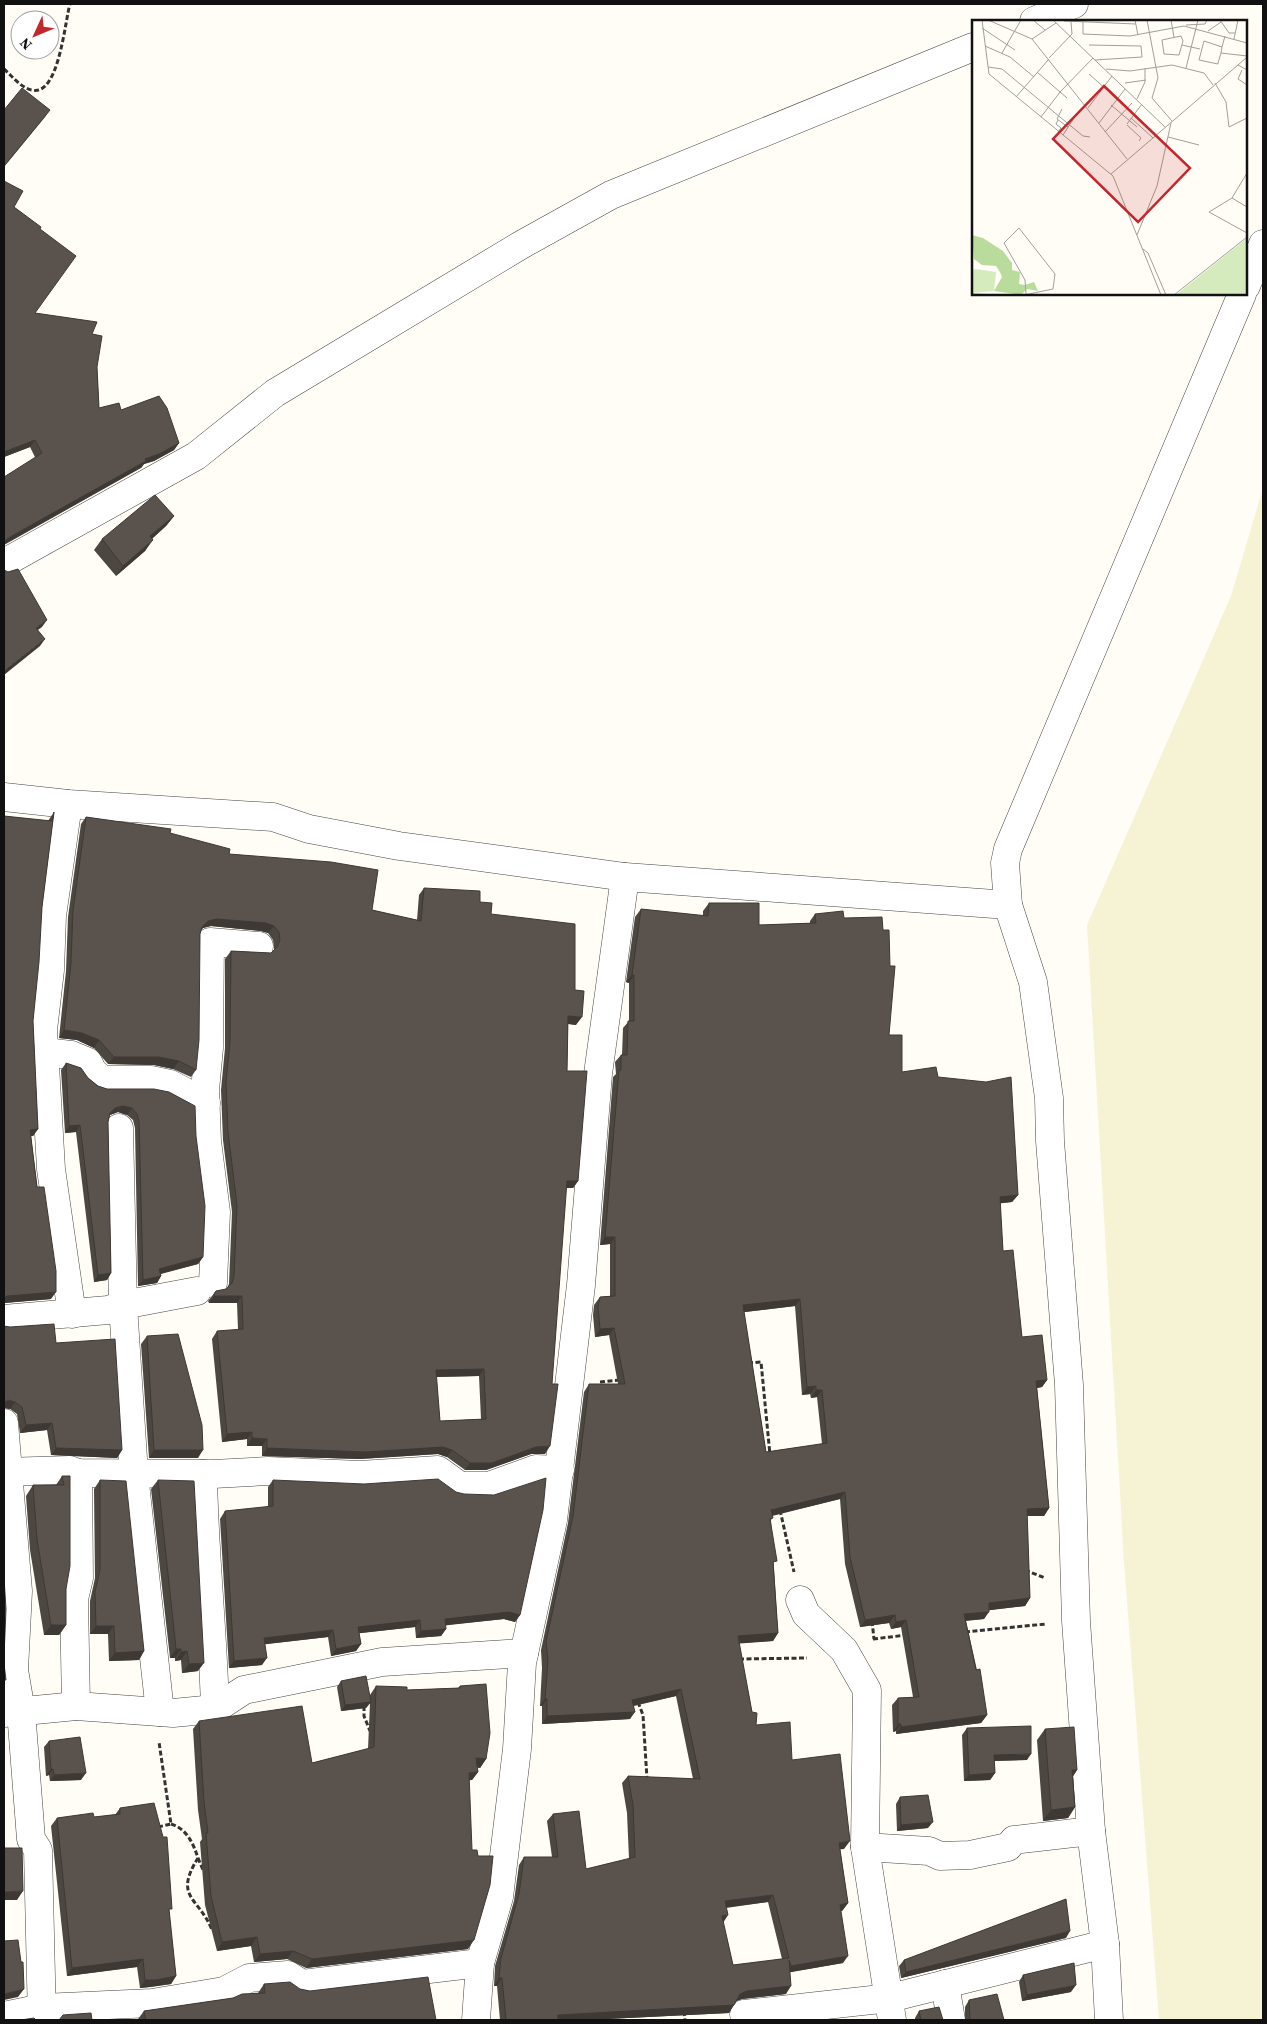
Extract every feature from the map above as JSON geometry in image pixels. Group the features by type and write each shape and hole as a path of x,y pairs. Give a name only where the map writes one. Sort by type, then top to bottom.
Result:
{"street":[{"path":"1036,20 1074,4"},
{"path":"4,563 196,456 275,393 521,245 611,195 972,48"},
{"path":"1247,284 1263,244"},
{"path":"1109,2020 1105,1944 1090,1831 1075,1583 1069,1385 1050,1141 1049,1098 1033,982 1008,905 1005,863 1008,849 1242,295"},
{"path":"4,797 68,804 273,817 309,829 399,846 625,877 1008,905"},
{"path":"68,804 52,916 50,970 43,1030 51,1169 72,1314"},
{"path":"476,2020 480,1963 499,1897 516,1749 524,1653 553,1520 560,1470 581,1285 598,1074 625,877"},
{"path":"4,1319 108,1310 205,1287 216,1212 207,1141 206,1102 210,942 259,946"},
{"path":"44,1052 71,1055 88,1062 93,1072 103,1080 151,1080 170,1084 206,1102"},
{"path":"119,1128 123,1305 134,1474 157,1712"},
{"path":"4,1423 6,1472 18,1591 12,1712 31,1839 38,1850 42,2014"},
{"path":"6,1472 70,1470 78,1473 203,1474 268,1471 360,1475 438,1470 460,1486 489,1486 536,1469 560,1470"},
{"path":"76,1706 74,1599 79,1578 78,1473"},
{"path":"203,1474 204,1535 213,1653 215,1709"},
{"path":"800,1600 806,1614 844,1650 867,1690 865,1847 891,2009"},
{"path":"12,1712 76,1706 173,1713 215,1709 244,1690 364,1665 382,1662 524,1653"},
{"path":"865,1847 929,1850 940,1856 970,1855 1008,1847 1014,1840 1090,1831"},
{"path":"744,2014 891,2009 945,1984 1105,1944"},
{"path":"4,2016 152,2003 224,1991 249,1978 288,1975 302,1984 480,1963"},
{"path":"945,1984 951,2020"}],"path":[{"path":"4,69 30,90 40,90 57,67 70,4"},
{"path":"742,1364 761,1362 770,1463"},
{"path":"570,1386 627,1379"},
{"path":"780,1509 800,1600"},
{"path":"1018,1566 1034,1575 1075,1583"},
{"path":"872,1613 874,1639"},
{"path":"364,1665 364,1716 372,1735"},
{"path":"636,1697 643,1715 647,1782"},
{"path":"157,1712 171,1824"},
{"path":"153,1828 171,1824 179,1826 193,1842 205,1875"},
{"path":"198,1858 188,1874 188,1894 207,1919 214,1937"},
{"path":"682,2001 685,2020"}],"shaded area":[{"path":"1263,488 1263,2020 1159,2020 1124,1562 1087,925 1231,596"}],"building":[{"path":"22,88 50,110 4,166 4,110"},
{"path":"4,181 23,191 14,207 76,256 35,313 97,322 92,334 102,336 97,367 99,408 119,403 121,410 159,396 167,408 179,443 145,459 146,461 4,541 4,477 42,453 35,440 4,452"},
{"path":"155,495 174,516 150,536 153,540 123,566 102,539"},
{"path":"18,569 47,620 36,628 45,639 4,671 4,570 8,572"},
{"path":"54,812 42,907 33,1021 38,1129 30,1130 37,1187 44,1187 56,1271 56,1292 7,1296 4,1298 4,816 52,821"},
{"path":"86,817 171,829 170,833 230,849 229,854 331,862 378,870 372,910 421,921 424,888 480,891 480,902 492,903 491,914 575,924 575,990 584,991 582,1017 568,1016 567,1071 587,1071 578,1181 567,1181 552,1384 558,1384 550,1446 536,1447 492,1463 470,1463 452,1450 443,1447 365,1452 267,1448 267,1439 252,1438 252,1432 227,1434 217,1331 243,1329 242,1296 214,1296 216,1291 226,1289 232,1283 234,1276 237,1205 228,1132 226,1083 230,1041 231,951 271,953 277,947 280,940 279,932 274,926 266,923 217,919 208,921 202,927 200,934 199,1040 196,1070 179,1061 159,1057 114,1057 99,1040 82,1033 64,1030 71,963 73,910","holes":["484,1369 486,1419 440,1421 436,1370"]},
{"path":"709,903 759,903 759,925 816,923 815,914 843,911 844,918 882,917 883,930 889,930 890,966 895,966 889,1035 902,1035 902,1072 936,1067 938,1077 986,1082 1011,1077 1018,1195 1000,1197 1003,1251 1013,1250 1022,1337 1042,1335 1047,1380 1036,1381 1049,1508 1027,1509 1030,1598 989,1603 989,1612 964,1614 976,1670 980,1669 987,1715 901,1727 901,1724 898,1724 898,1698 919,1697 906,1620 896,1622 895,1615 865,1620 850,1557 845,1492 771,1510 773,1518 770,1519 777,1561 773,1562 778,1633 738,1636 752,1712 757,1713 756,1725 790,1722 792,1760 840,1754 850,1841 839,1843 848,1903 840,1905 848,1956 791,1966 789,1960 791,1986 747,1991 740,1994 734,2005 558,2015 558,2020 506,2020 502,1978 499,1978 501,1958 519,1894 524,1857 558,1857 553,1814 579,1811 586,1869 635,1857 633,1805 628,1776 700,1779 681,1689 632,1700 635,1712 547,1716 547,1699 545,1699 548,1661 546,1642 573,1516 589,1384 625,1384 614,1328 600,1329 598,1307 600,1297 615,1296 615,1237 605,1237 621,1055 627,1055 628,1021 634,1021 634,975 632,975 641,909 708,916","holes":["800,1299 807,1387 816,1386 816,1390 822,1390 827,1443 766,1452 743,1305","773,1895 789,1958 733,1965 722,1916 728,1915 725,1901"]},
{"path":"66,1063 81,1068 88,1078 98,1086 107,1089 154,1089 169,1092 195,1106 196,1136 205,1206 203,1257 159,1269 161,1276 143,1280 139,1121 137,1114 132,1108 123,1106 115,1108 110,1113 108,1122 111,1273 98,1275 80,1125 69,1126"},
{"path":"54,1324 56,1343 115,1339 122,1450 56,1448 52,1423 26,1425 22,1407 8,1400 4,1402 4,1326"},
{"path":"178,1334 202,1425 203,1450 154,1450 147,1336"},
{"path":"62,1476 70,1476 70,1566 66,1589 66,1625 51,1625 37,1539 33,1485 64,1485"},
{"path":"546,1478 543,1510 520,1615 509,1612 445,1619 446,1629 421,1631 420,1620 358,1627 361,1644 336,1649 333,1630 264,1638 267,1658 234,1661 225,1511 273,1506 273,1480 364,1484 438,1479 456,1492 494,1495"},
{"path":"100,1480 126,1481 144,1651 115,1653 114,1626 96,1626 95,1592 100,1570"},
{"path":"158,1480 194,1481 204,1663 189,1664 187,1651 181,1652 181,1649 176,1649"},
{"path":"4,1578 6,1609 4,1656"},
{"path":"4,1664 6,1680 4,1680"},
{"path":"366,1676 371,1702 345,1705 341,1681"},
{"path":"486,1684 490,1733 486,1759 476,1758 478,1772 469,1773 472,1850 477,1850 478,1856 493,1856 490,1885 474,1940 312,1959 293,1951 260,1954 257,1937 222,1942 211,1896 199,1721 302,1706 312,1763 374,1747 376,1686 407,1687 407,1690 460,1688 460,1686"},
{"path":"1031,1726 1031,1754 994,1755 995,1773 969,1775 967,1728"},
{"path":"1074,1727 1077,1770 1072,1770 1075,1807 1051,1810 1045,1729"},
{"path":"80,1737 86,1773 54,1775 53,1769 51,1769 49,1741"},
{"path":"928,1795 933,1822 901,1825 900,1797"},
{"path":"154,1803 163,1837 167,1837 172,1909 169,1909 176,1976 145,1980 143,1959 72,1968 57,1818 93,1813 94,1817 120,1814 120,1808"},
{"path":"4,1848 22,1848 23,1891 4,1892"},
{"path":"1066,1899 1070,1931 906,1972 904,1960"},
{"path":"18,1940 21,1962 23,1962 24,1989 4,1994 4,1941"},
{"path":"1074,1963 1076,1985 1027,1995 1023,1975"},
{"path":"428,1977 436,2020 146,2020 144,2011 233,1998 242,1994 265,1993 264,1984 290,1982 300,1989 310,1991"},
{"path":"997,1994 1004,2020 969,2020 969,2000"},
{"path":"939,2007 943,2020 921,2020 919,2011"},
{"path":"91,2013 92,2020 59,2020 63,2015"}]}
